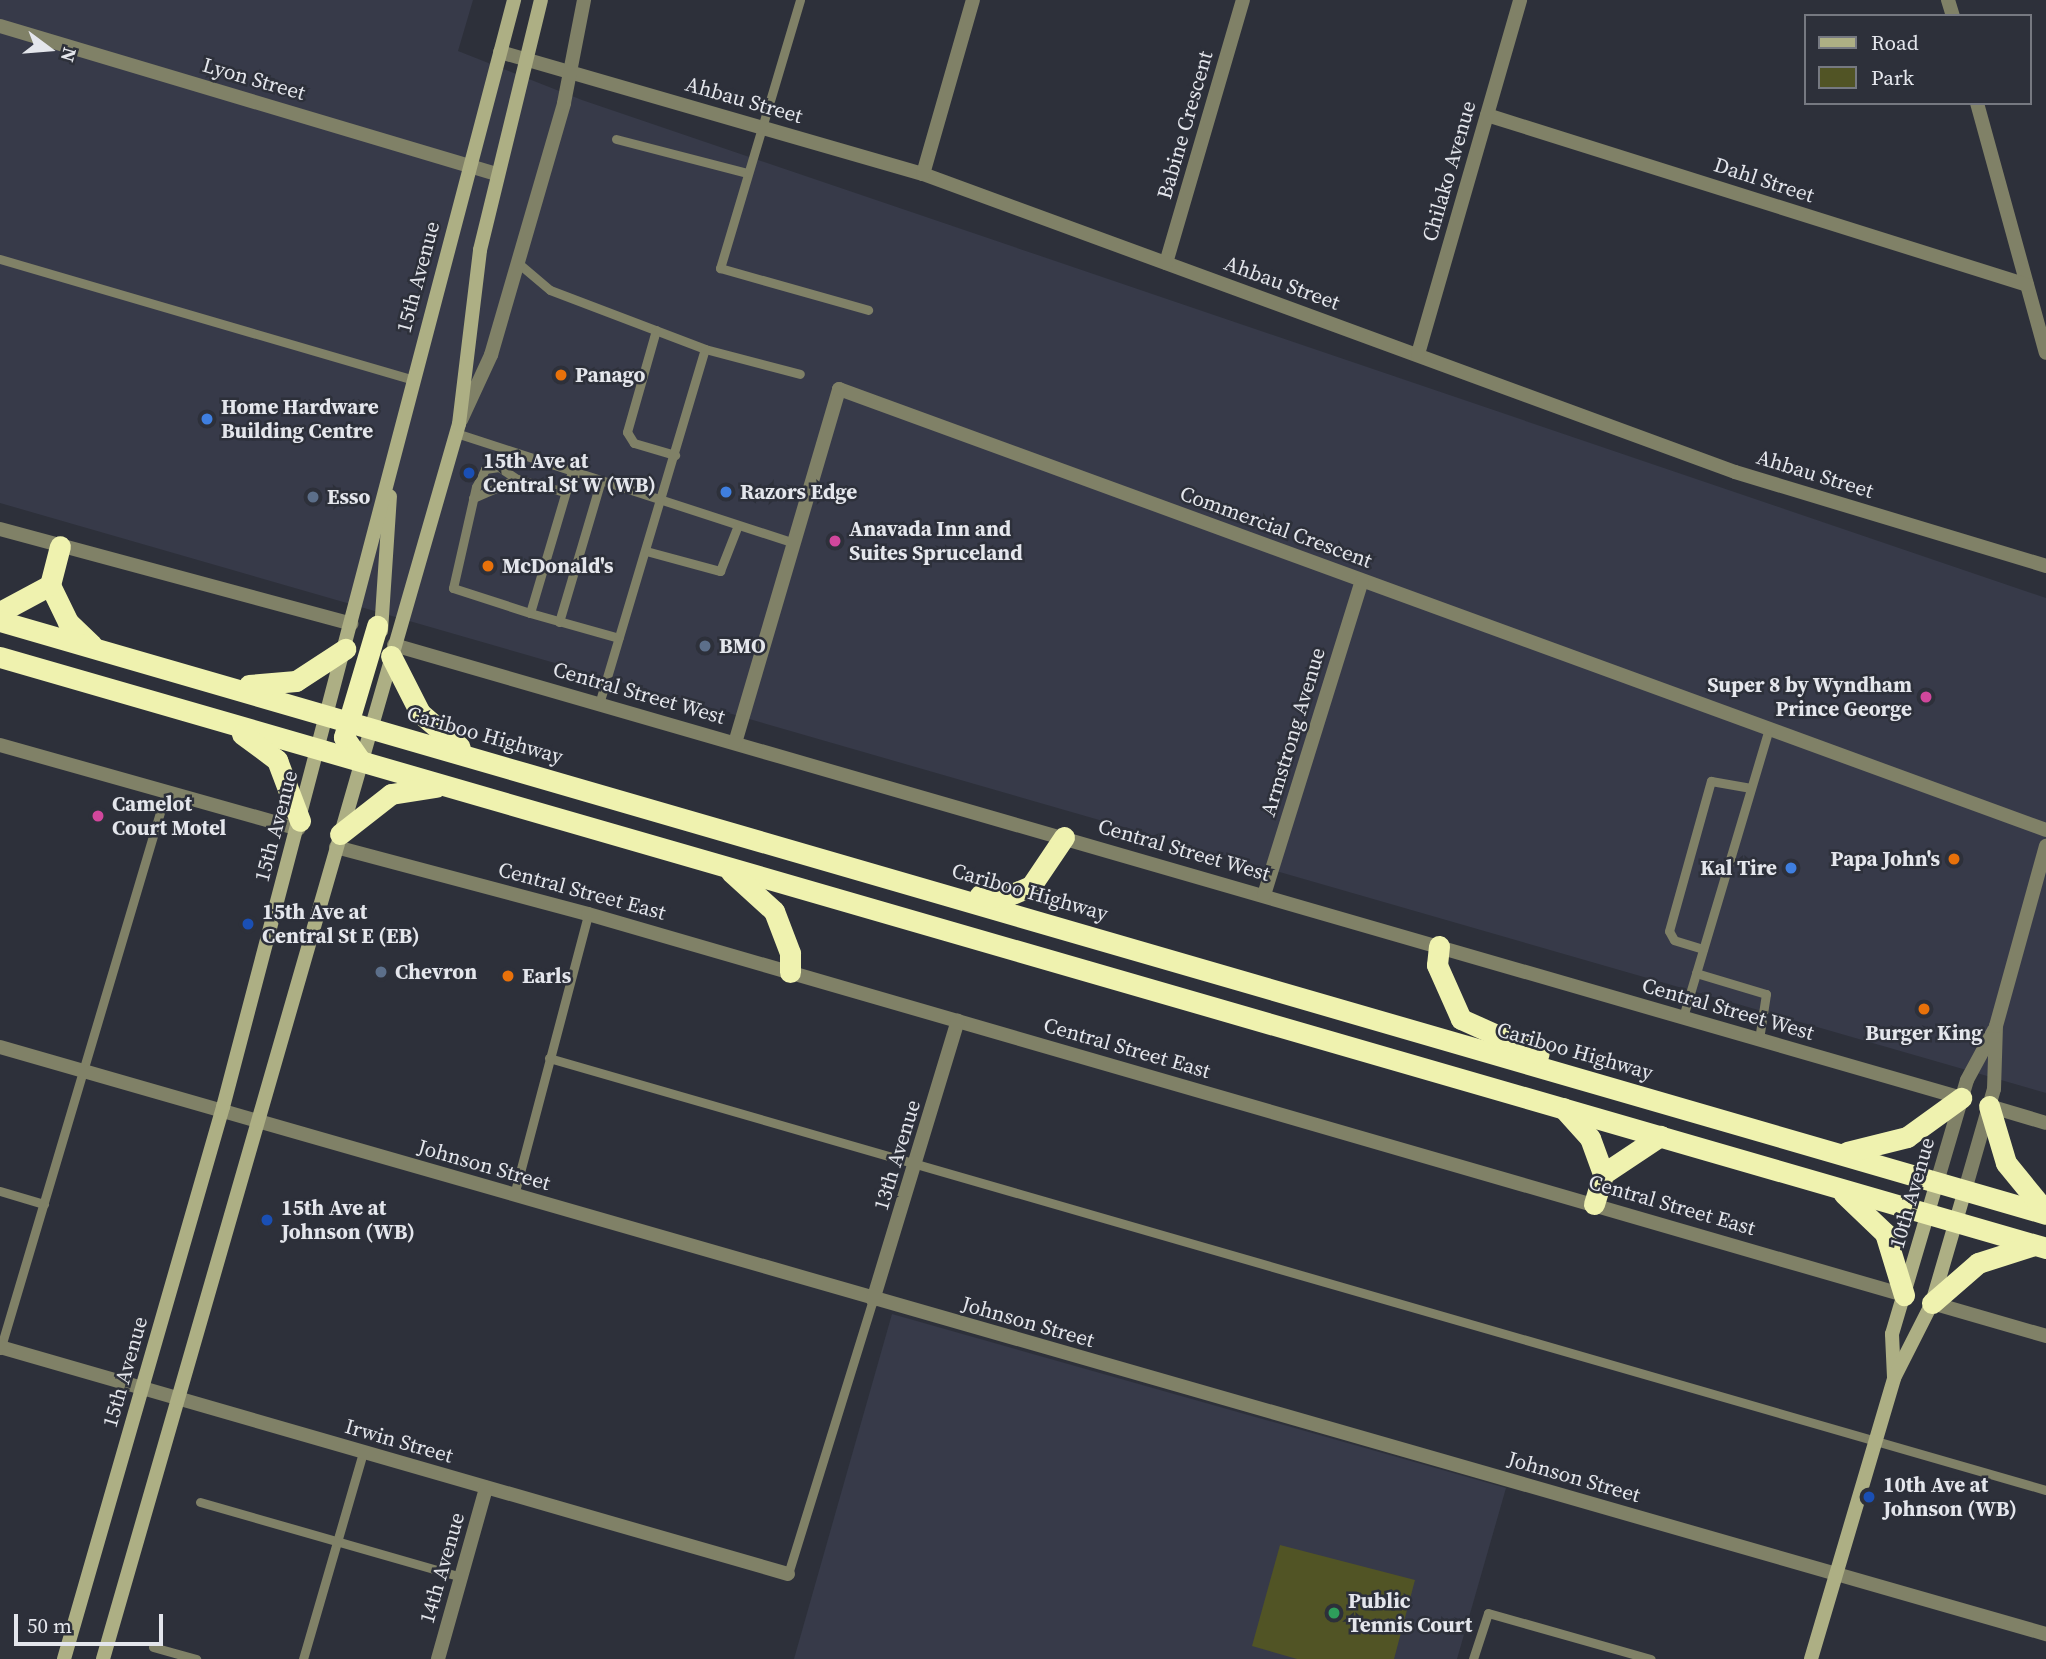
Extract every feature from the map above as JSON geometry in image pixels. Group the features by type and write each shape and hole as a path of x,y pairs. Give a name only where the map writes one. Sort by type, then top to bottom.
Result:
{"highway":[{"path":"60,545 50,585 68,622 95,648"},
{"path":"0,612 50,585"},
{"name":"Cariboo Highway","path":"0,621 2046,1212"},
{"path":"360,760 344,737 337,718 377,626"},
{"path":"221,684 296,681 345,649"},
{"path":"393,651 420,713 441,736 483,760"},
{"path":"0,657 2041,1246"},
{"path":"212,718 276,760 299,825"},
{"path":"338,841 391,794 452,786"},
{"path":"940,891 1019,894 1031,886 1064,837"},
{"path":"721,864 774,911 790,953 790,972"},
{"path":"1439,946 1440,975 1461,1019 1580,1079"},
{"path":"1838,1154 1907,1137 1961,1098"},
{"path":"1989,1106 2006,1163 2046,1212"},
{"path":"1563,1108 1590,1138 1603,1174 1594,1204"},
{"path":"1603,1174 1661,1136"},
{"path":"1833,1186 1885,1233 1904,1294"},
{"path":"1932,1303 1978,1263 2041,1246"}],"main road":[{"name":"15th Avenue","path":"64,1659 222,1110 319,749 337,718 345,649 351,624 514,0"},
{"path":"103,1659 360,760 458,429 496,174 541,0"},
{"path":"389,474 377,626 393,651"},
{"name":"10th Avenue","path":"1894,1378 1892,1334 1937,1182"},
{"name":"10th Avenue","path":"1811,1659 1894,1378 1932,1303 1965,1190"}],"street":[{"path":"458,429 491,355 569,71 584,0"},
{"path":"923,174 973,0"},
{"name":"Babine Crescent","path":"1166,263 1243,0"},
{"name":"Chilako Avenue","path":"1418,354 1520,0"},
{"name":"Lyon Street","path":"0,26 496,174"},
{"name":"Ahbau Street","path":"500,52 923,174 1735,472 2046,566"},
{"path":"1978,105 2046,353"},
{"name":"Dahl Street","path":"1487,114 2027,285"},
{"name":"Commercial Crescent","path":"735,743 839,389 2046,830"},
{"path":"0,528 351,624"},
{"name":"Armstrong Avenue","path":"1264,895 1363,581"},
{"name":"Central Street West","path":"393,651 599,704 1961,1098"},
{"path":"0,745 166,792 299,825"},
{"name":"Central Street East","path":"338,841 1904,1294"},
{"name":"10th Avenue","path":"1937,1182 1961,1098 1996,1026 2046,846"},
{"name":"13th Avenue","path":"873,1300 918,1163 958,1021"},
{"name":"10th Avenue","path":"1965,1190 1989,1106 1996,1026"},
{"name":"Johnson Street","path":"0,1047 873,1300 2046,1634"},
{"path":"1989,1106 2046,1123"},
{"path":"1932,1303 2046,1336"},
{"name":"Irwin Street","path":"0,1348 788,1574"},
{"name":"14th Avenue","path":"438,1659 486,1488"}],"lane":[{"path":"800,0 720,268 868,310"},
{"path":"616,139 747,173"},
{"path":"0,258 413,380"},
{"path":"518,262 550,290 705,349 800,374"},
{"path":"656,330 627,432 634,443 675,455"},
{"path":"599,704 705,349"},
{"path":"458,429 572,471 794,543"},
{"path":"565,492 516,479 507,469 485,469 473,498 453,588 619,638"},
{"path":"530,613 572,471"},
{"path":"473,498 516,479"},
{"path":"559,622 601,480"},
{"path":"646,551 720,571 738,525"},
{"path":"1683,1017 1749,788 1769,729"},
{"path":"1703,949 1674,940 1669,931 1711,781 1749,788"},
{"path":"0,1348 44,1204 80,1071 166,792"},
{"path":"514,1195 588,914"},
{"path":"1696,973 1766,994 1759,1039"},
{"path":"549,1058 1875,1437 2046,1490"},
{"path":"0,1191 44,1204"},
{"path":"788,1574 873,1300"},
{"path":"303,1659 363,1453"},
{"path":"200,1502 461,1577"},
{"path":"1474,1659 1488,1612 1651,1659"},
{"path":"153,1647 196,1659"}],"shaded area":[{"path":"0,0 473,0 458,51 582,100 2046,598 2046,1093 0,503"},
{"path":"892,1314 1506,1488 1457,1659 794,1659"}],"green space":[{"name":"Public Tennis Court","path":"1280,1545 1415,1580 1394,1659 1297,1659 1252,1646"}],"place":[{"name":"Panago","path":"561,375"},
{"name":"Home Hardware Building Centre","path":"207,419"},
{"name":"15th Ave at Central St W (WB)","path":"469,473"},
{"name":"Razors Edge","path":"726,492"},
{"name":"Esso","path":"313,497"},
{"name":"Anavada Inn and Suites Spruceland","path":"835,541"},
{"name":"McDonald's","path":"488,566"},
{"name":"BMO","path":"705,646"},
{"name":"Super 8 by Wyndham Prince George","path":"1926,697"},
{"name":"Camelot Court Motel","path":"98,816"},
{"name":"Papa John's","path":"1954,859"},
{"name":"Kal Tire","path":"1791,868"},
{"name":"15th Ave at Central St E (EB)","path":"248,924"},
{"name":"Chevron","path":"381,972"},
{"name":"Earls","path":"508,976"},
{"name":"Burger King","path":"1924,1009"},
{"name":"15th Ave at Johnson (WB)","path":"267,1220"},
{"name":"10th Ave at Johnson (WB)","path":"1869,1497"},
{"name":"Public Tennis Court","path":"1334,1613"}]}
